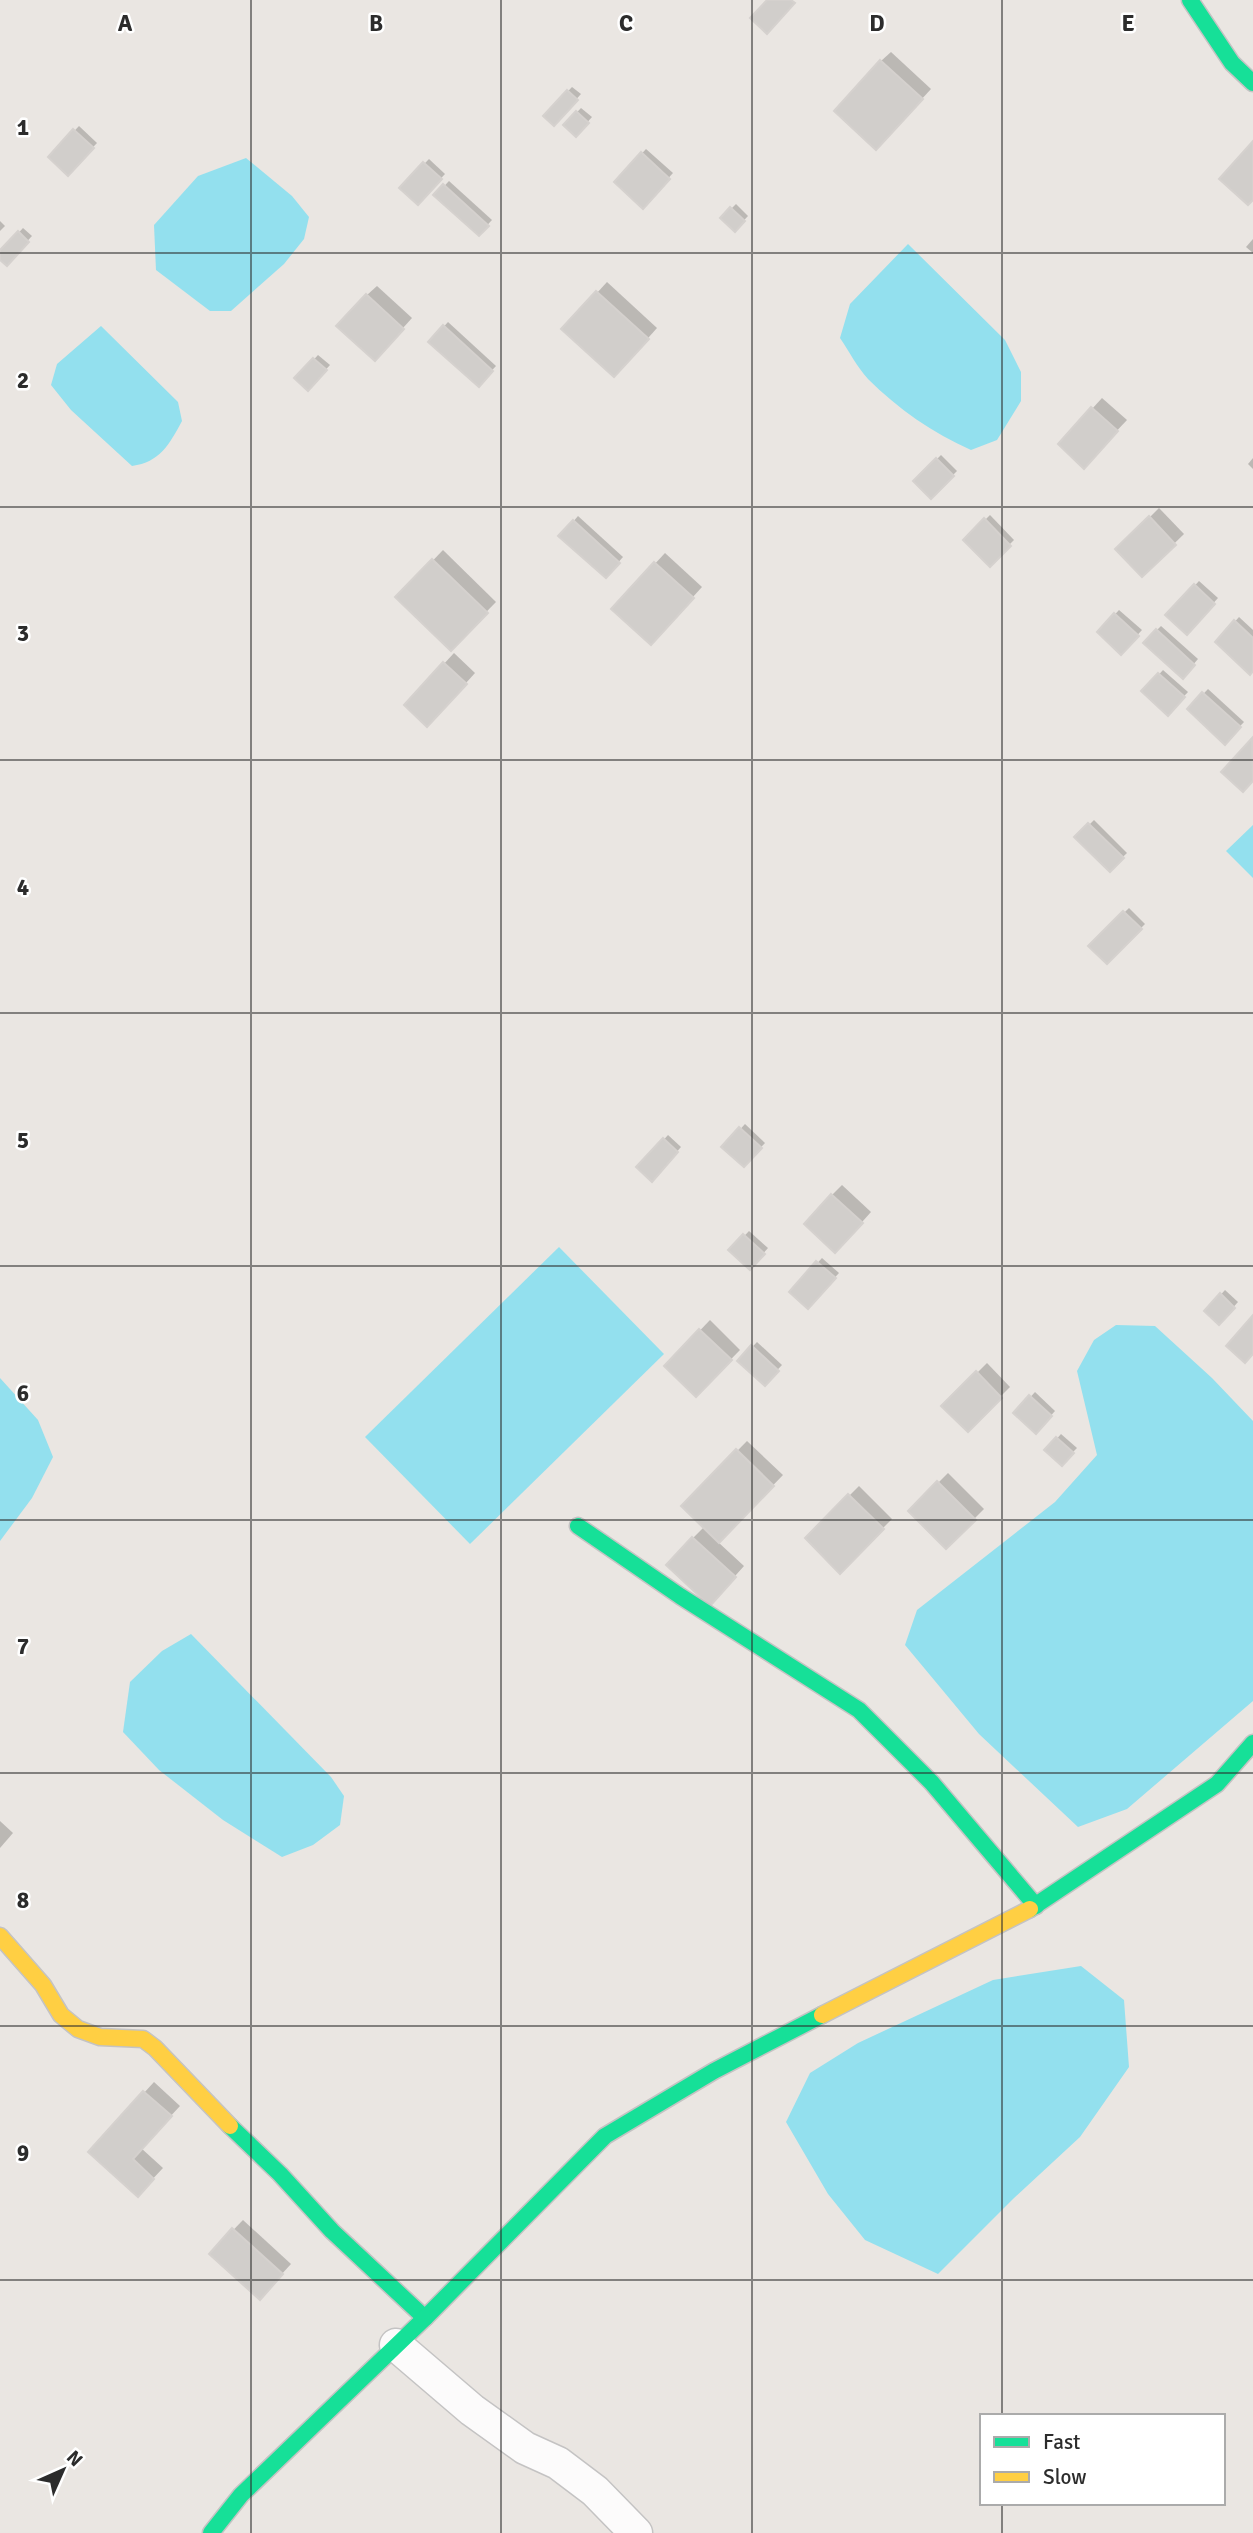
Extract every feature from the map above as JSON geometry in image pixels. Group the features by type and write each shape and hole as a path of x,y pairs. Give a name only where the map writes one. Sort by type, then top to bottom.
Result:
{"street":[{"path":"1190,0 1232,63 1253,83"},
{"path":"578,1526 680,1596 859,1710 932,1783 1036,1906"},
{"path":"211,2533 241,2495 425,2318 605,2136 714,2071 1036,1906 1217,1784 1253,1742"},
{"path":"0,1936 43,1985 61,2015 78,2029 100,2037 144,2039 155,2048 280,2174 332,2231 425,2318"},
{"path":"396,2345 472,2410 525,2448 558,2463 595,2491 636,2533"}],"water":[{"path":"246,158 292,196 309,217 304,239 284,264 231,311 210,311 156,270 154,225 198,176"},
{"path":"908,244 1005,340 1021,372 1021,401 997,440 971,450 930,428 879,390 864,374 840,338 850,304"},
{"path":"101,326 178,402 182,421 173,438 163,451 142,464 132,466 71,410 51,385 57,364"},
{"path":"1253,825 1253,878 1226,851"},
{"path":"559,1247 664,1354 470,1544 365,1437"},
{"path":"1116,1325 1155,1326 1212,1378 1253,1421 1253,1701 1127,1809 1078,1827 979,1734 905,1645 917,1610 1055,1502 1097,1455 1077,1371 1094,1340"},
{"path":"0,1378 38,1420 53,1457 32,1498 0,1541"},
{"path":"191,1634 331,1777 344,1796 340,1825 313,1845 282,1857 223,1820 159,1770 123,1732 130,1682 162,1651"},
{"path":"1081,1966 1124,2000 1129,2067 1080,2137 938,2274 865,2240 828,2194 786,2122 810,2073 858,2043 993,1980"}],"building":[{"path":"767,0 791,0 795,3 767,34 750,18"},
{"path":"880,60 923,99 876,150 834,111"},
{"path":"567,90 578,100 554,126 543,116"},
{"path":"576,111 589,123 576,137 563,125"},
{"path":"73,129 94,148 68,176 48,157"},
{"path":"1253,141 1253,200 1248,205 1219,179"},
{"path":"641,152 670,179 643,209 614,182"},
{"path":"423,162 442,179 418,205 399,188"},
{"path":"443,184 489,226 479,236 433,195"},
{"path":"730,207 745,221 735,232 720,218"},
{"path":"18,231 29,242 7,266 0,260 0,250"},
{"path":"596,291 649,339 614,377 561,329"},
{"path":"366,294 404,329 375,361 336,326"},
{"path":"443,325 493,371 479,387 428,342"},
{"path":"313,358 327,370 308,391 294,378"},
{"path":"1091,407 1118,431 1084,469 1058,444"},
{"path":"936,458 954,476 931,499 913,481"},
{"path":"1149,516 1176,545 1142,577 1115,549"},
{"path":"984,518 1011,546 990,567 963,540"},
{"path":"573,520 620,563 606,578 558,536"},
{"path":"432,559 488,613 451,651 395,597"},
{"path":"654,562 694,598 651,645 611,609"},
{"path":"1194,584 1215,604 1187,635 1165,615"},
{"path":"1114,613 1139,636 1121,655 1097,632"},
{"path":"1234,620 1253,638 1253,671 1250,675 1215,642"},
{"path":"1156,629 1195,665 1183,679 1143,643"},
{"path":"443,662 467,684 427,727 404,705"},
{"path":"1158,673 1185,697 1168,716 1141,691"},
{"path":"1202,692 1241,727 1225,745 1187,709"},
{"path":"1252,738 1253,781 1243,792 1221,772"},
{"path":"1088,823 1124,858 1110,872 1074,837"},
{"path":"1123,911 1142,929 1107,964 1088,946"},
{"path":"739,1127 762,1148 744,1167 721,1147"},
{"path":"663,1138 678,1152 652,1182 636,1167"},
{"path":"831,1194 863,1223 835,1253 804,1224"},
{"path":"743,1234 765,1254 750,1270 728,1250"},
{"path":"816,1261 836,1278 808,1309 789,1292"},
{"path":"1220,1293 1235,1308 1219,1325 1204,1311"},
{"path":"1253,1315 1253,1354 1245,1363 1226,1346"},
{"path":"699,1329 732,1360 696,1397 664,1366"},
{"path":"751,1345 779,1371 765,1386 737,1361"},
{"path":"976,1371 1002,1398 968,1432 941,1406"},
{"path":"1029,1395 1052,1416 1036,1434 1013,1413"},
{"path":"1056,1437 1074,1453 1062,1466 1044,1450"},
{"path":"736,1449 774,1486 719,1543 681,1506"},
{"path":"937,1481 976,1520 946,1549 908,1511"},
{"path":"848,1494 884,1529 840,1574 805,1538"},
{"path":"692,1537 736,1577 710,1606 666,1565"},
{"path":"143,2091 172,2116 133,2159 154,2179 138,2197 88,2152"},
{"path":"232,2228 283,2274 260,2300 209,2254"}],"traffic: fast":[{"path":"1190,0 1232,63 1253,83"},
{"path":"578,1526 680,1596 859,1710 932,1783 1036,1906"},
{"path":"1030,1909 1217,1784 1253,1743"},
{"path":"211,2533 241,2495 425,2318 605,2136 714,2071 822,2015"},
{"path":"230,2126 280,2174 332,2231 425,2318"}],"traffic: slow":[{"path":"822,2015 1030,1909"},
{"path":"0,1936 43,1985 61,2015 78,2029 100,2037 143,2039 155,2048 230,2126"}]}
